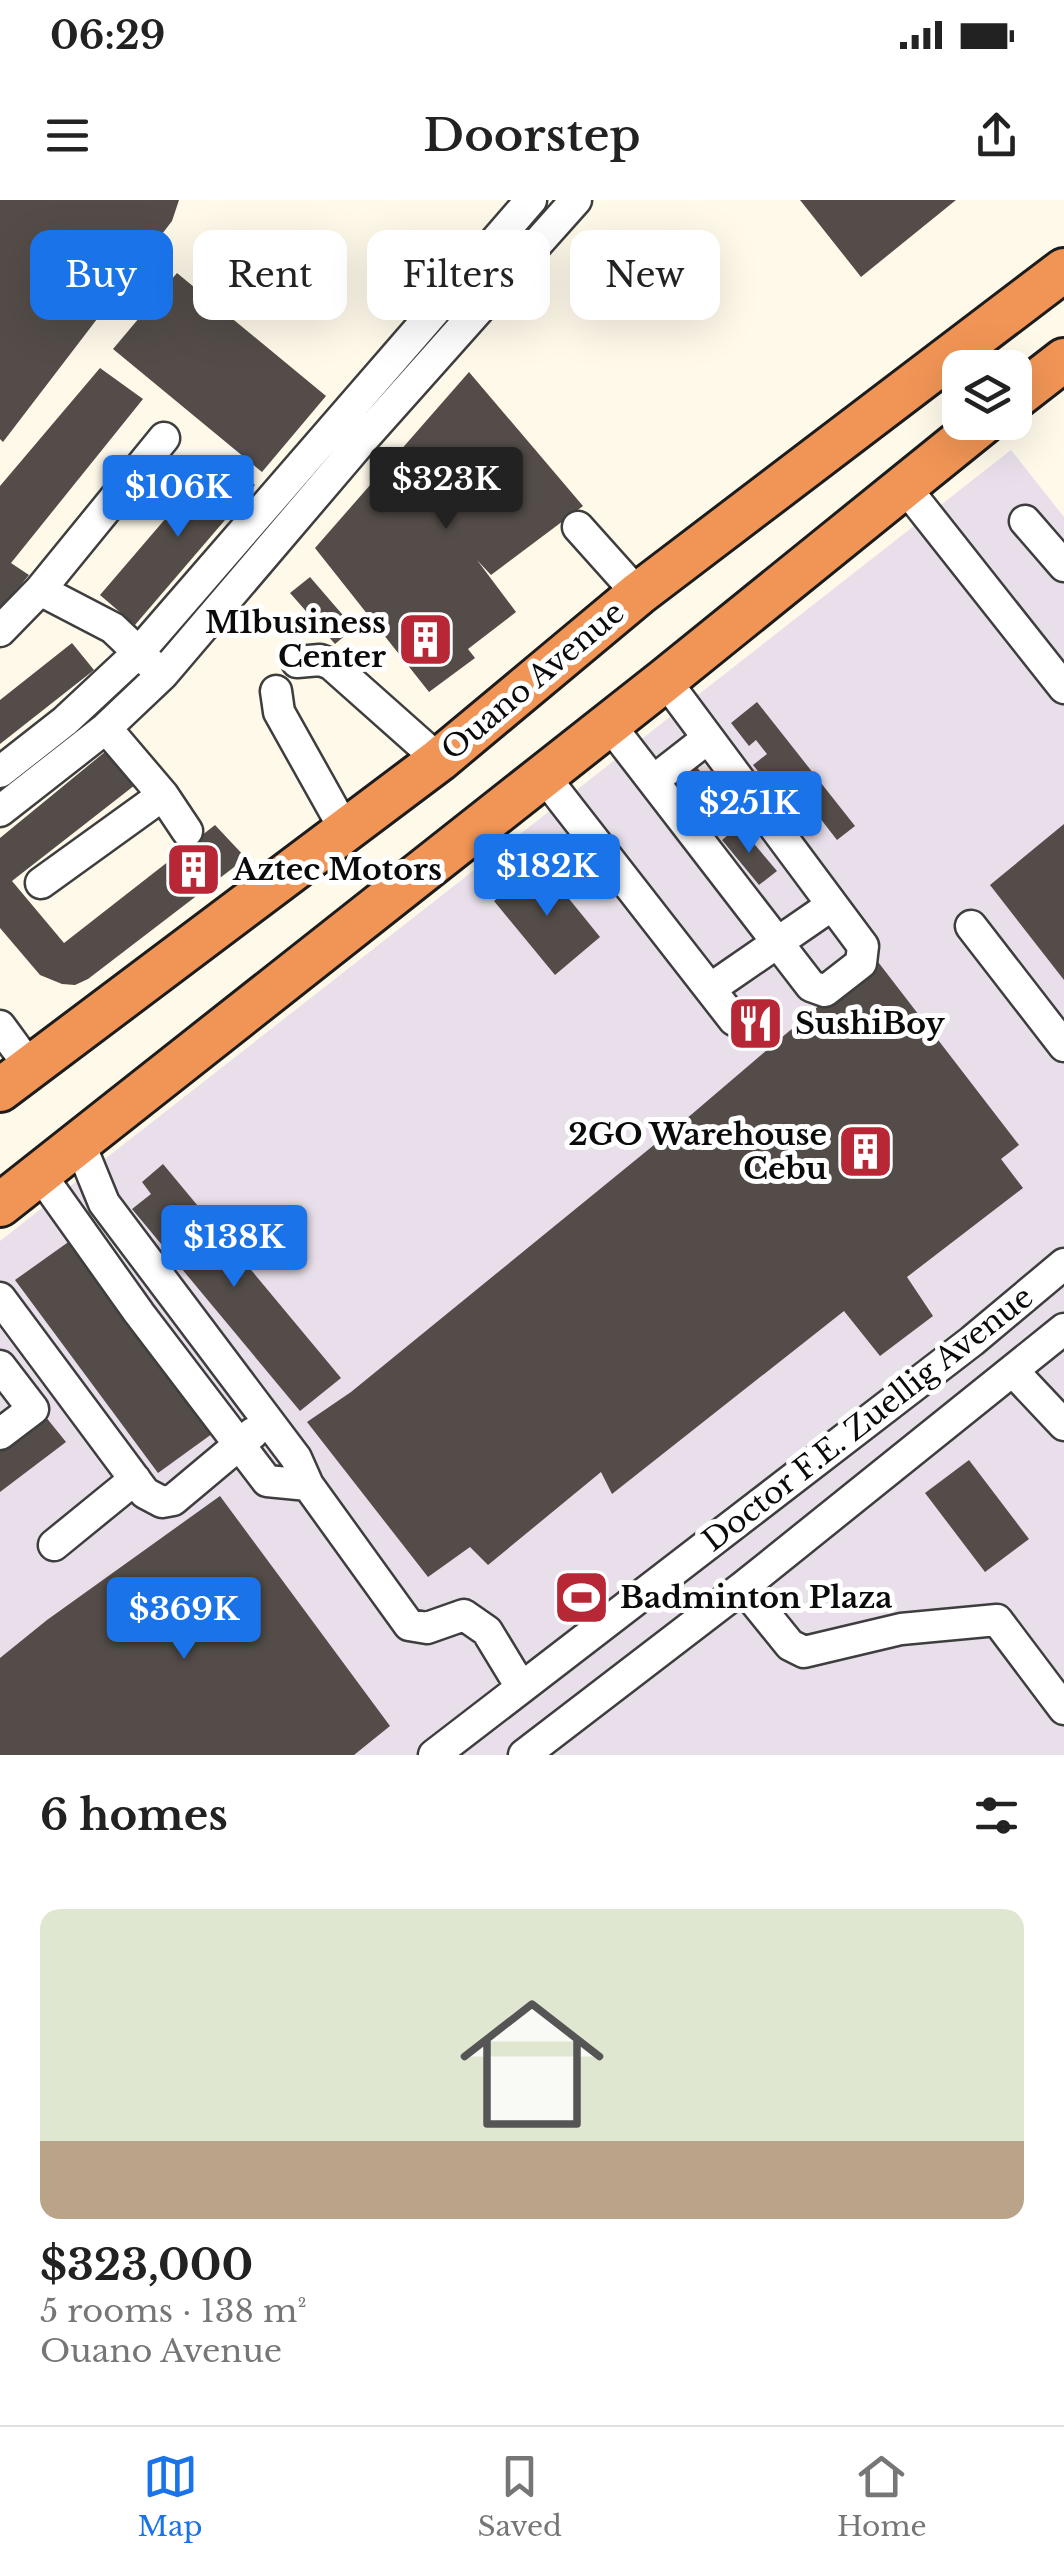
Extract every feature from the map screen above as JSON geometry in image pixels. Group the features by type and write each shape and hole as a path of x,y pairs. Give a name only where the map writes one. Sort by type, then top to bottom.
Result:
{"highway":[{"name":"Ouano Avenue","path":"15,1078 439,760 638,594 1064,270"},
{"path":"1032,386 1060,366"},
{"path":"0,1204 665,680 962,440"}],"street":[{"path":"0,772 65,721 139,652 531,200"},
{"path":"0,811 106,728 162,674 565,203"},
{"path":"0,631 40,590 164,438"},
{"path":"904,486 1064,688"},
{"path":"1025,522 1064,566"},
{"path":"578,527 638,594"},
{"path":"40,590 112,628 162,674"},
{"path":"297,662 320,660 331,664 439,760"},
{"path":"609,724 810,986 825,991 862,963 863,946 665,680"},
{"path":"276,690 279,712 346,830"},
{"path":"106,728 187,831"},
{"path":"653,781 708,738"},
{"path":"543,775 734,1020"},
{"path":"41,884 162,795"},
{"path":"710,989 832,905"},
{"path":"971,926 1064,1046"},
{"path":"0,1026 15,1078"},
{"path":"79,1142 104,1203 296,1458 308,1485 410,1624 427,1628 464,1616 487,1630 522,1687"},
{"path":"40,1174 267,1481 308,1485"},
{"name":"Doctor F.E. Zuellig Avenue","path":"434,1755 972,1341 1064,1264"},
{"path":"0,1298 135,1479 155,1499 173,1500 267,1420"},
{"name":"Doctor F.E. Zuellig Avenue","path":"524,1755 743,1587 1064,1329"},
{"path":"0,1366 33,1409 0,1434"},
{"path":"1014,1372 1064,1424"},
{"path":"54,1545 135,1479"},
{"path":"743,1587 790,1645 804,1652 901,1629 997,1620 1064,1708"},
{"path":"636,1600 670,1642"}],"shaded area":[{"path":"1011,450 1064,517 1064,1755 0,1755 0,1241"}],"building":[{"path":"0,200 179,200 165,230 30,230 30,320 96,320 3,442"},
{"path":"800,200 956,200 861,277"},
{"path":"177,273 193,286 193,320 234,320 326,396 262,472 113,349 137,320 173,320 173,278"},
{"path":"100,368 143,399 11,563 29,575 0,610 0,486"},
{"path":"469,372 583,506 491,575 477,560 516,612 468,649 475,658 429,692 315,548"},
{"path":"220,455 255,485 135,625 100,595"},
{"path":"310,577 354,628 335,644 290,593"},
{"path":"72,643 94,670 0,744 0,700"},
{"path":"757,702 855,826 837,840 802,795 787,807 753,765 767,754 756,740 749,746 731,723"},
{"name":"Aztec Motors","path":"106,751 135,785 12,881 64,943 215,825 246,858 88,979 75,985 62,984 40,975 0,928 0,838"},
{"path":"692,761 736,816 711,835 667,780"},
{"path":"1064,824 1064,980 990,885"},
{"path":"739,826 777,871 759,885 722,840"},
{"path":"540,863 600,937 555,975 494,901"},
{"path":"875,958 1019,1145 1001,1159 1023,1188 907,1277 933,1316 880,1356 844,1311 612,1494 601,1472 488,1565 470,1547 428,1577 307,1422 351,1392 692,1114"},
{"path":"163,1164 341,1378 300,1411 132,1209 151,1194 142,1182"},
{"path":"74,1238 216,1431 158,1473 15,1280"},
{"path":"45,1416 66,1442 0,1492 0,1450"},
{"path":"969,1460 1029,1539 985,1572 925,1493"},
{"path":"220,1496 390,1726 354,1755 0,1755 0,1658"}],"place":[{"name":"M1business Center","path":"425,640"},
{"name":"Aztec Motors","path":"194,870"},
{"name":"SushiBoy","path":"756,1024"},
{"name":"2GO Warehouse Cebu","path":"866,1152"},
{"name":"Badminton Plaza","path":"581,1598"}]}
